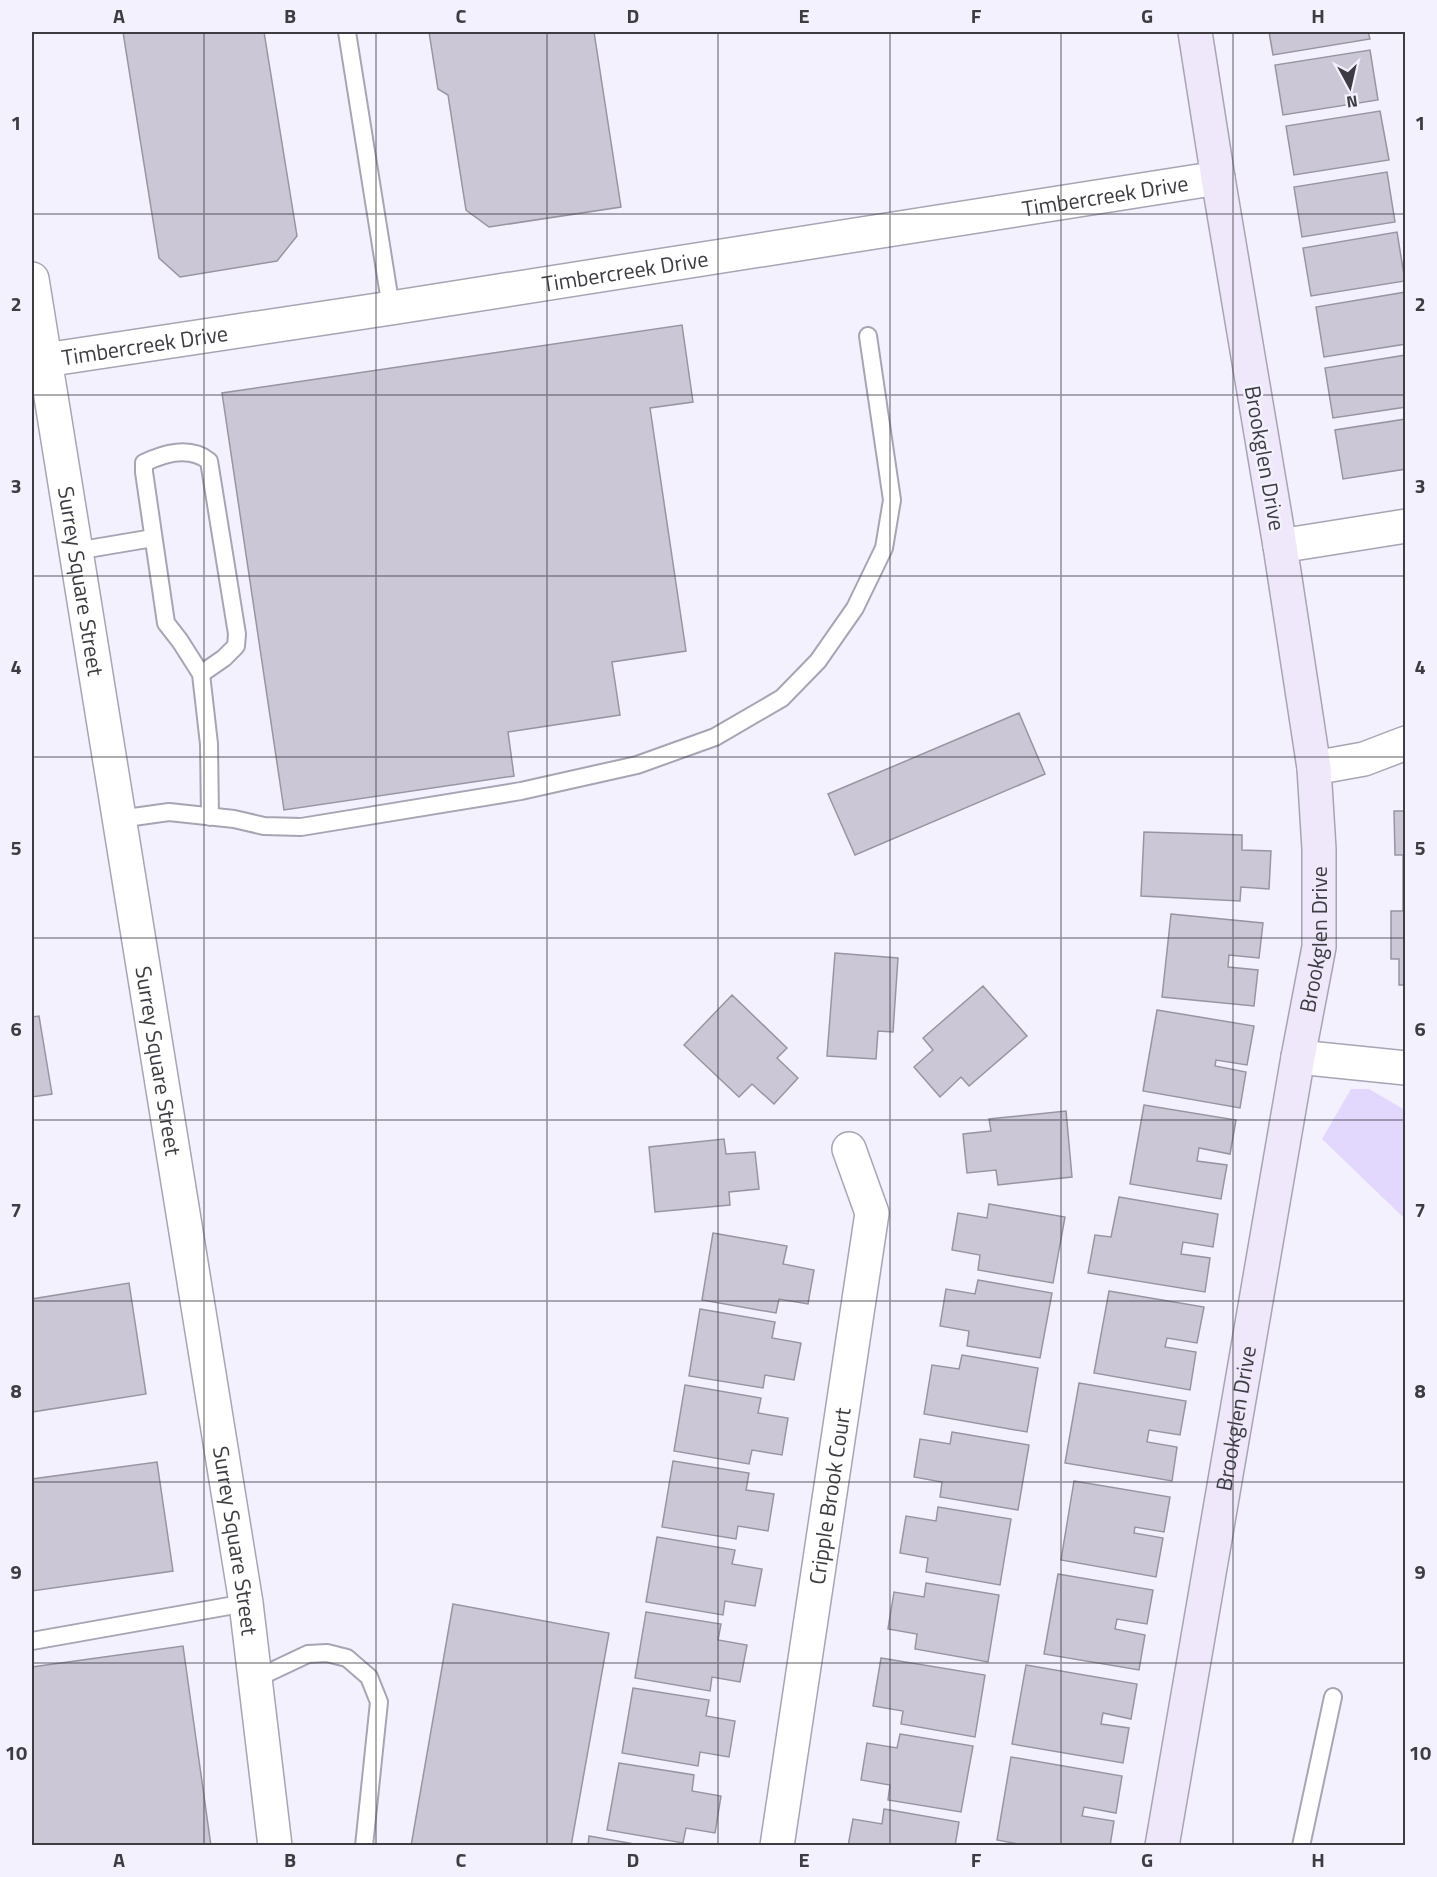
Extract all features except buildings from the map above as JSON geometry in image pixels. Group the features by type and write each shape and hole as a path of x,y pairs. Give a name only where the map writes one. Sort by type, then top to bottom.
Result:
{"street":[{"name":"Brookglen Drive","path":"1162,1845 1319,947 1319,849 1314,768 1280,546 1195,32"},
{"name":"Timbercreek Drive","path":"38,361 1218,178"},
{"name":"Surrey Square Street","path":"32,279 38,361 76,552 246,1603 275,1845"},
{"path":"1280,546 1406,526"},
{"path":"1314,768 1364,759 1406,743"},
{"path":"1298,1057 1406,1068"},
{"name":"Cripple Brook Court","path":"777,1845 872,1213 849,1149"}],"lane":[{"path":"347,32 391,308"},
{"path":"119,819 169,812 234,819 264,826 301,827 521,791 637,765 715,737 782,698 818,661 849,617 884,548 892,500 868,336"},
{"path":"201,674 224,658 236,646 237,634 209,460 199,453 178,452 154,458 144,464 144,472 166,623 201,674 209,744 210,817"},
{"path":"76,552 153,538"},
{"path":"32,1641 246,1603"},
{"path":"255,1679 308,1654 327,1653 347,1658 369,1677 379,1702 364,1845"},
{"path":"1301,1845 1333,1697"}],"shaded area":[{"path":"1351,1089 1369,1089 1405,1110 1405,1219 1322,1139"}]}
